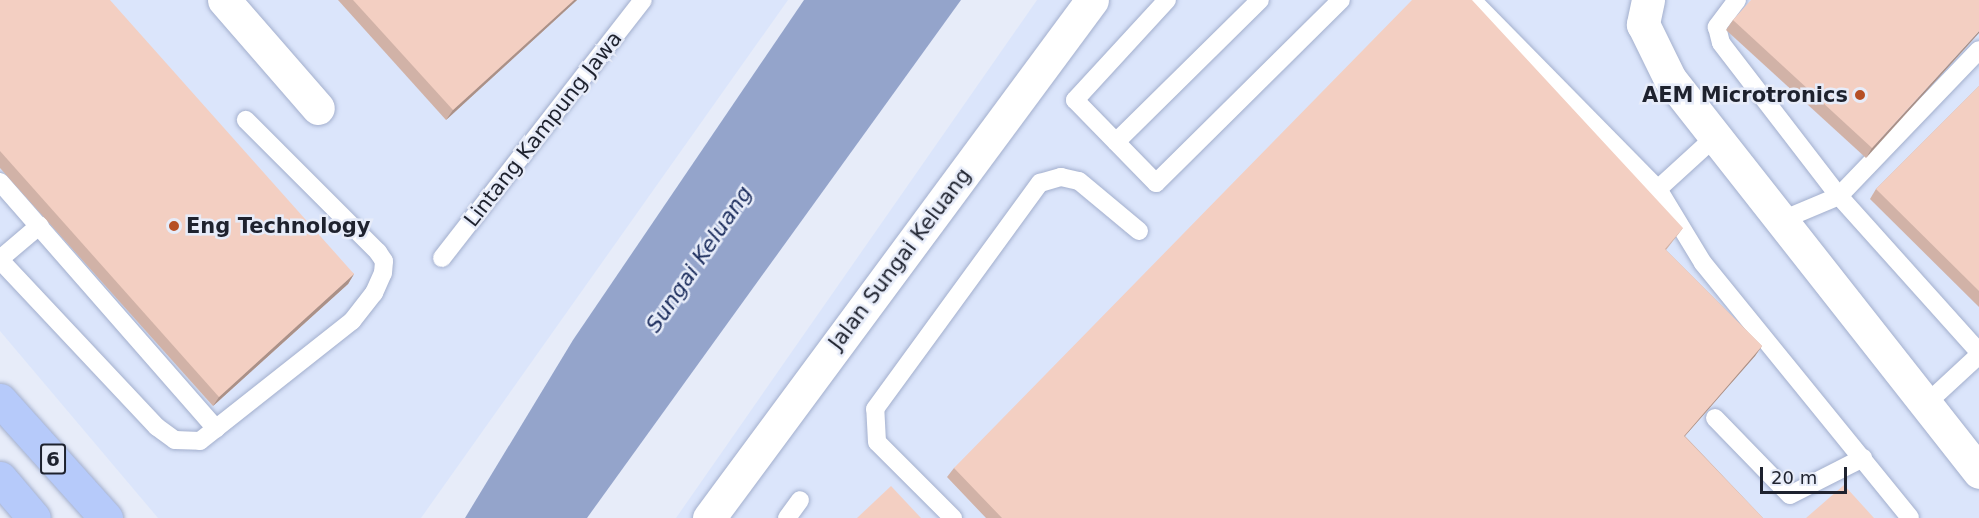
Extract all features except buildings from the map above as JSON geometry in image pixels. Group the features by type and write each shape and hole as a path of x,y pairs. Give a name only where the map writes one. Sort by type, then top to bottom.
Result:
{"highway":[{"name":"6","path":"0,400 106,518"},
{"name":"6","path":"0,478 34,518"}],"street":[{"path":"224,0 318,108"},
{"name":"Jalan Sungai Keluang","path":"709,518 1092,0"},
{"path":"1648,0 1643,24 1670,79 1979,472"}],"lane":[{"name":"Lintang Kampung Jawa","path":"442,258 643,0"},
{"path":"1167,0 1076,100 1156,183 1341,0"},
{"path":"1116,142 1260,0"},
{"path":"1472,0 1658,189 1703,263 1910,518"},
{"path":"1737,0 1717,27 1721,43 1839,196 1979,354 1926,404"},
{"path":"1782,220 1839,196 1979,50"},
{"path":"40,225 0,260 157,427 174,440 200,441 352,321 374,293 383,273 384,261 378,252 246,120"},
{"path":"1658,189 1716,136"},
{"path":"953,518 877,442 875,410 1040,183 1061,177 1078,181 1139,231"},
{"path":"0,182 40,225 216,429"},
{"path":"1715,418 1790,495 1863,458"},
{"path":"786,518 800,500"}],"shaded area":[{"path":"0,0 788,0 421,518 158,518 0,331"},
{"path":"1037,0 1979,0 1979,518 676,518"}],"water":[{"name":"Sungai Keluang","path":"804,0 961,0 587,518 465,518 573,340"}],"place":[{"name":"AEM Microtronics","path":"1860,95"},
{"name":"Eng Technology","path":"174,226"}]}
